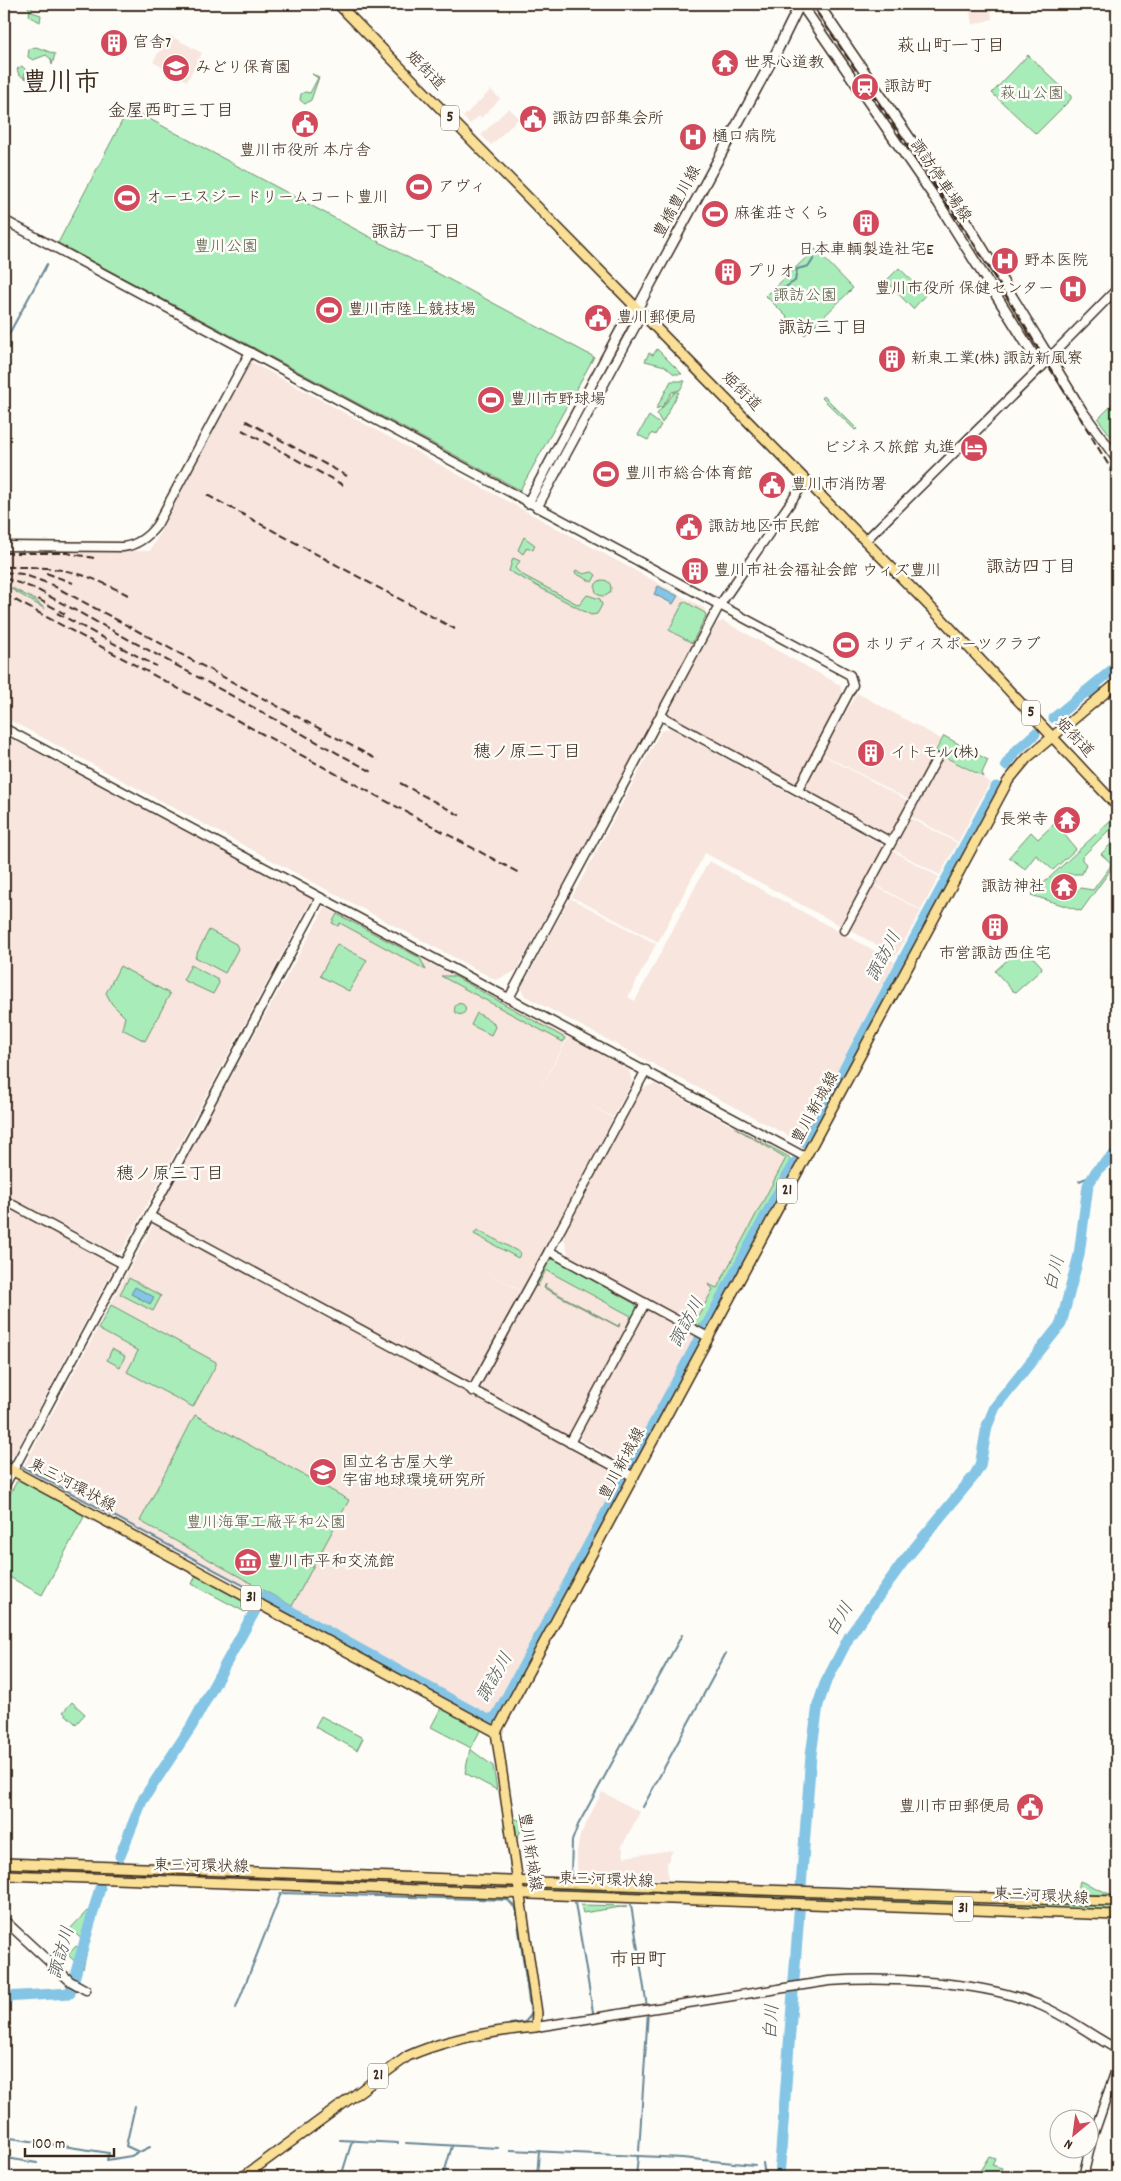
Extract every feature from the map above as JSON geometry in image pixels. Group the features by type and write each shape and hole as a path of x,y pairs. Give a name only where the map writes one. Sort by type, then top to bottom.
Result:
{"main road":[{"name":"姫街道","path":"338,4 806,480 1053,736 1117,806"},
{"name":"豊橋豊川線","path":"638,309 801,4"},
{"name":"諏訪停車場線","path":"801,4 939,204 1041,367"},
{"name":"諏訪停車場線","path":"818,4 961,213 1082,411 1117,459"},
{"path":"528,503 638,309"},
{"path":"537,507 638,309"},
{"path":"1041,367 1050,357"},
{"name":"豊川新城線","path":"536,2027 537,2013 496,1732 703,1334 805,1157 1008,781 1027,758 1117,683"},
{"name":"東三河環状線","path":"8,1469 496,1732"},
{"name":"東三河環状線","path":"4,1863 1117,1901"},
{"name":"東三河環状線","path":"4,1875 1117,1915"},
{"name":"21","path":"243,2177 408,2056 426,2048 472,2036 536,2027"}],"street":[{"path":"4,220 850,675 853,681 798,790"},
{"path":"1050,357 1117,288"},
{"path":"4,546 123,547 134,545 147,537 157,525 250,352"},
{"path":"865,541 1041,367"},
{"path":"509,998 719,606 806,480"},
{"path":"660,716 891,842"},
{"path":"4,728 646,1070 805,1157"},
{"path":"844,930 937,758"},
{"path":"4,1487 8,1469 150,1216 320,898"},
{"path":"472,1390 646,1070"},
{"path":"4,1200 123,1264"},
{"path":"150,1216 629,1475"},
{"path":"549,1251 703,1334"},
{"path":"570,1443 645,1303"},
{"path":"4,1920 70,1981 86,1990"},
{"path":"536,2027 829,1982 863,1979 994,1990 1038,2004 1059,2014 1117,2049"},
{"path":"1083,2177 1092,2140 1117,2067"}],"shaded area":[{"path":"969,4 990,4 992,19 972,25"},
{"path":"169,35 202,53 187,81 153,62"},
{"path":"491,90 500,99 481,118 479,116 470,124 463,117"},
{"path":"509,108 519,118 491,145 481,135"},
{"path":"251,362 704,608 708,617 516,971 496,980 4,717 4,550 150,551"},
{"path":"723,621 840,685 843,697 799,781 791,783 671,719 668,712 716,624"},
{"name":"イトモル(株)","path":"857,693 941,739 909,800 823,754"},
{"path":"670,728 881,844 883,852 843,927 705,853 658,942 572,897 661,731"},
{"path":"4,735 312,899 122,1251 116,1253 4,1194"},
{"path":"823,755 908,801 892,833 886,833 808,792 807,786"},
{"path":"942,756 990,782 958,842 909,815"},
{"path":"908,817 957,843 940,875 892,849"},
{"path":"891,850 939,877 921,910 873,883"},
{"path":"709,861 895,962 804,1132 789,1136 525,996 521,989 570,898 656,944 628,997 635,1001"},
{"path":"872,884 921,911 896,956 848,929"},
{"path":"326,908 568,1037 531,1105 569,1037 629,1070 632,1082 613,1117 586,1103 613,1118 522,1291 464,1260 521,1291 473,1380 464,1382 400,1346 408,1330 399,1346 157,1217 156,1213"},
{"path":"655,1084 789,1157 699,1324 695,1326 569,1257 563,1234 641,1088"},
{"path":"4,1206 111,1262 113,1269 14,1455 9,1456 4,1453"},
{"name":"国立名古屋大学 宇宙地球環境研究所","path":"154,1223 623,1476 492,1718 487,1718 23,1468"},
{"path":"555,1259 635,1304 638,1311 570,1435 563,1437 484,1392 481,1384 547,1261"},
{"path":"650,1310 692,1333 694,1339 626,1465 581,1440 580,1436 646,1311"},
{"path":"602,1792 640,1812 622,1846 624,1857 673,1850 667,1863 668,1879 577,1876 577,1852 580,1836"}],"green space":[{"path":"25,4 32,4 32,12 41,15 40,22 29,16 30,9"},
{"path":"36,47 55,54 52,65 51,59 46,55 33,60 28,57 29,49"},
{"name":"萩山公園","path":"1028,55 1071,96 1071,99 1036,134 992,93"},
{"path":"22,66 26,70 24,76 28,78 31,72 42,77 31,81 19,75 17,69"},
{"path":"312,74 319,77 311,100 305,104 300,100 301,94 305,92 310,93 318,78"},
{"name":"豊川公園","path":"129,108 594,357 520,490 58,243"},
{"name":"諏訪公園","path":"815,249 853,288 805,335 766,296"},
{"path":"899,268 926,294 913,309 886,281"},
{"path":"657,349 682,374 674,374 665,366 645,361 649,353 653,355"},
{"path":"671,381 685,381 680,390 672,392 663,406 656,409"},
{"path":"675,392 679,392 662,423 657,414"},
{"path":"824,396 857,429 855,430 822,398"},
{"path":"1117,400 1117,444 1098,419"},
{"path":"649,416 661,425 655,435 652,433 648,440 638,435"},
{"path":"524,537 535,545 533,550 527,547 523,554 518,550"},
{"path":"513,558 520,561 515,568 521,574 579,605 587,595 600,599 602,605 597,614 591,615 509,571"},
{"path":"576,570 584,574 592,572 596,575 592,582 575,573"},
{"path":"603,580 611,588 603,596 595,588"},
{"path":"11,589 35,600 45,609"},
{"path":"684,601 705,613 706,616 692,643 669,630"},
{"path":"944,736 988,760 982,773 984,777 935,752"},
{"path":"1113,818 1116,823 1082,857 1086,864 1082,874 1062,874 1054,885 1054,895 1059,899 1072,897 1080,888 1093,890 1111,863 1101,854 1112,843 1117,845 1117,861 1081,911 1031,895"},
{"path":"1055,823 1076,849 1053,870 1036,855 1025,869 1009,857 1031,832 1038,839"},
{"path":"337,914 420,958 426,970 340,923 338,926 332,923"},
{"path":"209,930 236,944 238,949 225,973 195,957"},
{"path":"337,944 367,960 349,991 320,976"},
{"path":"1023,946 1042,967 1016,992 995,971"},
{"path":"191,965 218,980 219,983 213,994 183,980"},
{"path":"120,966 170,994 145,1041 122,1029 125,1017 112,1004 106,993"},
{"path":"441,976 454,976 565,1038 563,1042"},
{"path":"460,1003 466,1009 460,1015 454,1009"},
{"path":"477,1013 493,1022 495,1027 491,1035 471,1025"},
{"path":"734,1127 789,1157 791,1164 707,1323 695,1326 691,1320 694,1313 699,1315 713,1289 708,1284 717,1288 786,1158"},
{"path":"477,1230 521,1253 518,1258 474,1234"},
{"path":"555,1259 635,1304 638,1311 624,1333 631,1316 546,1270 537,1287 536,1282 547,1261"},
{"path":"129,1278 161,1296 153,1311 120,1294"},
{"path":"546,1283 545,1287 618,1326 620,1323 619,1327 544,1288"},
{"path":"111,1305 216,1362 193,1407 127,1372 138,1351 98,1329"},
{"path":"112,1349 125,1356 120,1367 107,1360"},
{"name":"豊川海軍工廠平和公園","path":"195,1415 349,1500 292,1606 140,1521"},
{"path":"21,1480 85,1515 42,1595 4,1574 4,1505 17,1481"},
{"path":"196,1575 250,1604 245,1612 192,1584"},
{"path":"72,1702 85,1714 76,1724 63,1712"},
{"path":"441,1708 481,1729 471,1748 431,1727"},
{"path":"321,1716 363,1738 357,1750 315,1727"},
{"path":"470,1749 493,1766 497,1790 465,1773"},
{"path":"514,1818 525,1823 517,1838"},
{"path":"1080,1881 1112,1895 1077,1894"},
{"path":"536,1884 793,1893 793,1900 603,1894 537,1889"},
{"path":"811,1894 912,1897 978,1902 977,1907 811,1901"},
{"path":"1006,1901 1117,1906 1117,1912 1005,1905"},
{"path":"581,1905 627,1906 583,1913"},
{"path":"87,1911 95,1915 83,1969 68,1955 76,1946 80,1949 85,1942 70,1929"},
{"path":"989,2156 995,2158 992,2165 1002,2168 998,2177 963,2177 965,2172 977,2176"}],"water":[{"path":"658,586 678,596 673,604 654,594"},
{"path":"135,1287 154,1297 150,1304 131,1294"}],"waterway":[{"path":"784,288 795,281 797,269 809,266 814,258"},
{"path":"4,343 47,264"},
{"name":"諏訪川","path":"1054,718 1117,666"},
{"path":"1085,692 1117,693"},
{"name":"諏訪川","path":"1006,765 1015,752 1035,734"},
{"name":"諏訪川","path":"805,1142 996,787"},
{"name":"白川","path":"779,2177 811,1755 818,1705 825,1684 849,1637 903,1562 974,1476 980,1466 987,1426 995,1407 1061,1324 1079,1255 1088,1185 1097,1170 1117,1152"},
{"name":"諏訪川","path":"120,1856 142,1801 191,1727 263,1596 488,1720 496,1717 794,1163"},
{"path":"1079,1181 1092,1176"},
{"path":"4,1457 15,1463"},
{"path":"19,1465 263,1596"},
{"path":"571,1875 572,1841 578,1825 682,1635"},
{"path":"643,1807 726,1653"},
{"name":"諏訪川","path":"4,1997 70,1993 100,1888"},
{"path":"236,2008 281,1893 508,1900 516,1909 531,2015 525,2022 510,2024"},
{"path":"575,1903 593,2012"},
{"path":"631,1905 647,2007"},
{"path":"639,2151 648,2011"},
{"path":"135,2106 126,2146 139,2152"},
{"path":"4,2137 109,2153 107,2160 131,2156 150,2147"},
{"path":"8,2139 6,2158 37,2163"},
{"path":"340,2140 398,2143"},
{"path":"341,2177 352,2141"},
{"path":"406,2143 498,2148"},
{"path":"443,2177 452,2146"},
{"path":"510,2150 682,2158 755,2165"},
{"path":"537,2177 539,2151"},
{"path":"636,2177 638,2156"},
{"path":"763,2163 765,2177"}],"railway":[{"path":"811,4 988,265 1117,479"},
{"path":"246,421 347,476"},
{"path":"242,430 343,485"},
{"path":"207,495 455,629"},
{"path":"4,553 67,553 94,558"},
{"path":"6,567 55,569 83,575 128,595"},
{"path":"4,572 22,574 50,584 378,760"},
{"path":"46,573 73,583"},
{"path":"4,578 36,589 374,773"},
{"path":"4,594 519,873"},
{"path":"38,599 65,614"},
{"path":"57,613 156,666"},
{"path":"400,783 461,816"}],"place":[{"name":"官舎7","path":"114,43"},
{"name":"世界心道教","path":"725,63"},
{"name":"みどり保育園","path":"176,68"},
{"name":"諏訪町","path":"865,87"},
{"name":"諏訪四部集会所","path":"533,119"},
{"name":"豊川市役所 本庁舎","path":"305,124"},
{"name":"樋口病院","path":"693,137"},
{"name":"アヴィ","path":"419,187"},
{"name":"オーエスジー ドリームコート豊川","path":"127,198"},
{"name":"麻雀荘さくら","path":"715,214"},
{"name":"日本車輌製造社宅E","path":"866,223"},
{"name":"野本医院","path":"1005,261"},
{"name":"プリオ","path":"728,272"},
{"name":"豊川市役所 保健センター","path":"1073,289"},
{"name":"豊川市陸上競技場","path":"329,310"},
{"name":"豊川郵便局","path":"598,318"},
{"name":"新東工業(株) 諏訪新風寮","path":"892,359"},
{"name":"豊川市野球場","path":"491,400"},
{"name":"ビジネス旅館 丸進","path":"974,448"},
{"name":"豊川市総合体育館","path":"606,474"},
{"name":"豊川市消防署","path":"772,485"},
{"name":"諏訪地区市民館","path":"689,527"},
{"name":"豊川市社会福祉会館 ウィズ豊川","path":"695,571"},
{"name":"ホリディスポーツクラブ","path":"846,645"},
{"name":"イトモル(株)","path":"871,753"},
{"name":"長栄寺","path":"1067,820"},
{"name":"諏訪神社","path":"1064,887"},
{"name":"市営諏訪西住宅","path":"995,927"},
{"name":"国立名古屋大学 宇宙地球環境研究所","path":"323,1472"},
{"name":"豊川市平和交流館","path":"248,1562"},
{"name":"豊川市田郵便局","path":"1030,1807"}],"district":[{"name":"萩山町一丁目","path":"951,47"},
{"name":"豊川市","path":"61,84"},
{"name":"金屋西町三丁目","path":"171,112"},
{"name":"諏訪一丁目","path":"416,233"},
{"name":"諏訪三丁目","path":"823,329"},
{"name":"諏訪四丁目","path":"1031,568"},
{"name":"穂ノ原二丁目","path":"527,753"},
{"name":"穂ノ原三丁目","path":"170,1175"},
{"name":"市田町","path":"638,1961"}]}
